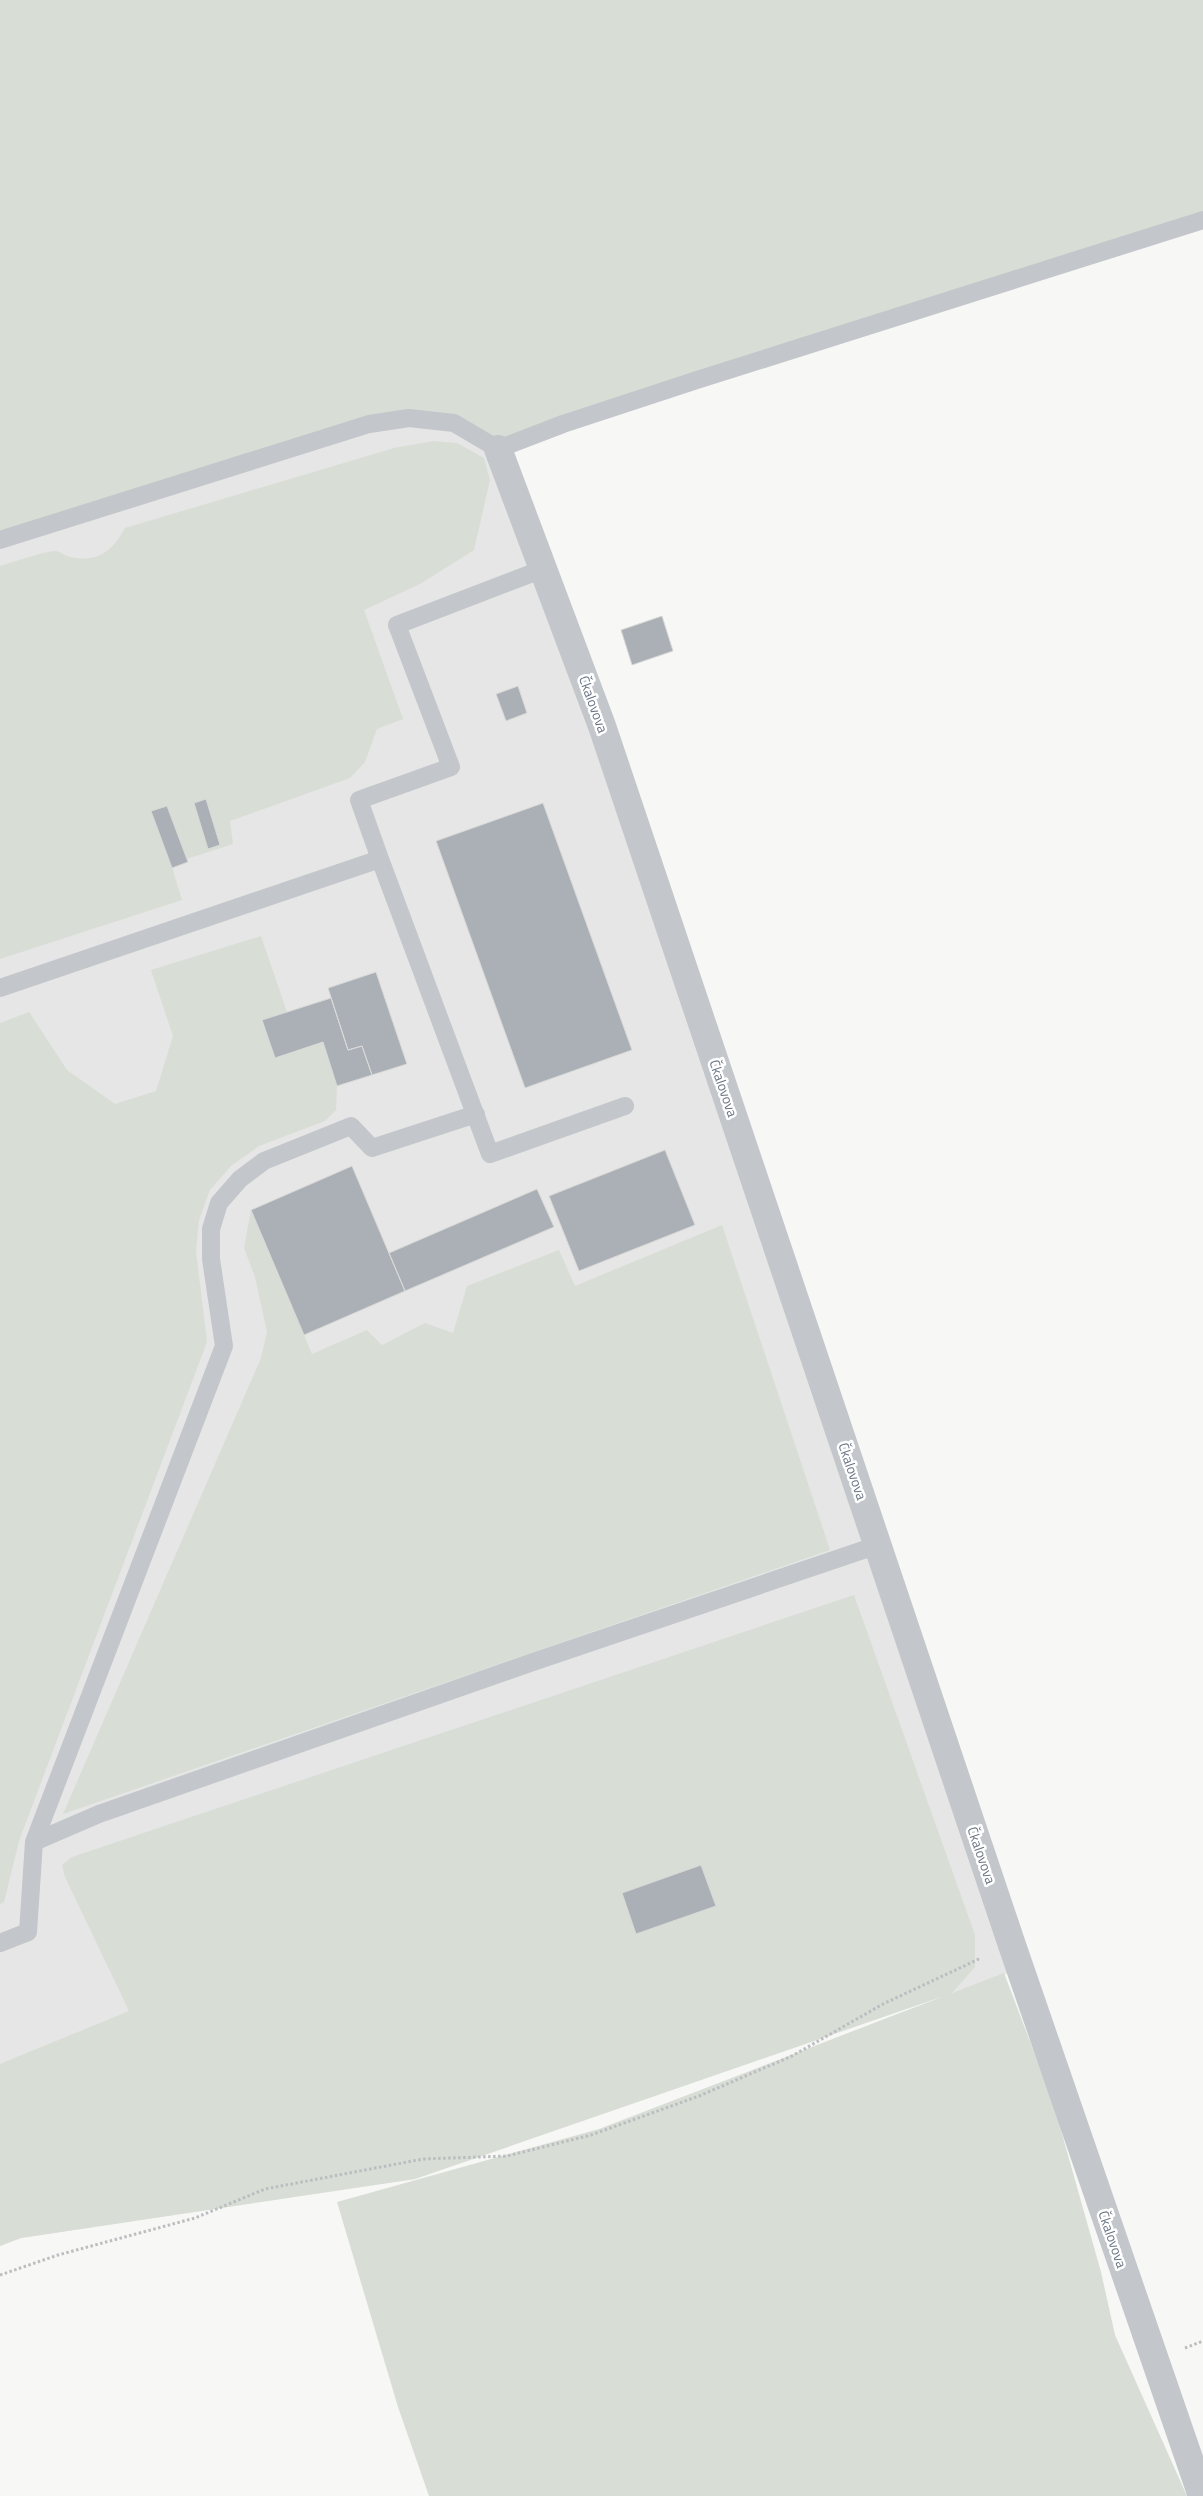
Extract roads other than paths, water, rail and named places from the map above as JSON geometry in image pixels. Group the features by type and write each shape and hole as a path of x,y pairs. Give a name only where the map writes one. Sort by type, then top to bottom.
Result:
{"street":[{"name":"Čkalovova","path":"498,449 602,726 1013,1948 1202,2496"}],"lane":[{"path":"0,540 369,424 409,418 454,423 498,449 564,424 688,383 1203,220"},
{"path":"543,569 397,625 451,768 359,800 490,1154 625,1106"},
{"path":"0,988 380,859"},
{"path":"0,1943 28,1932 34,1842 224,1346 212,1259 211,1229 219,1203 240,1179 264,1161 351,1126 372,1148 476,1114"},
{"path":"34,1842 100,1814 539,1660 878,1545"}]}
